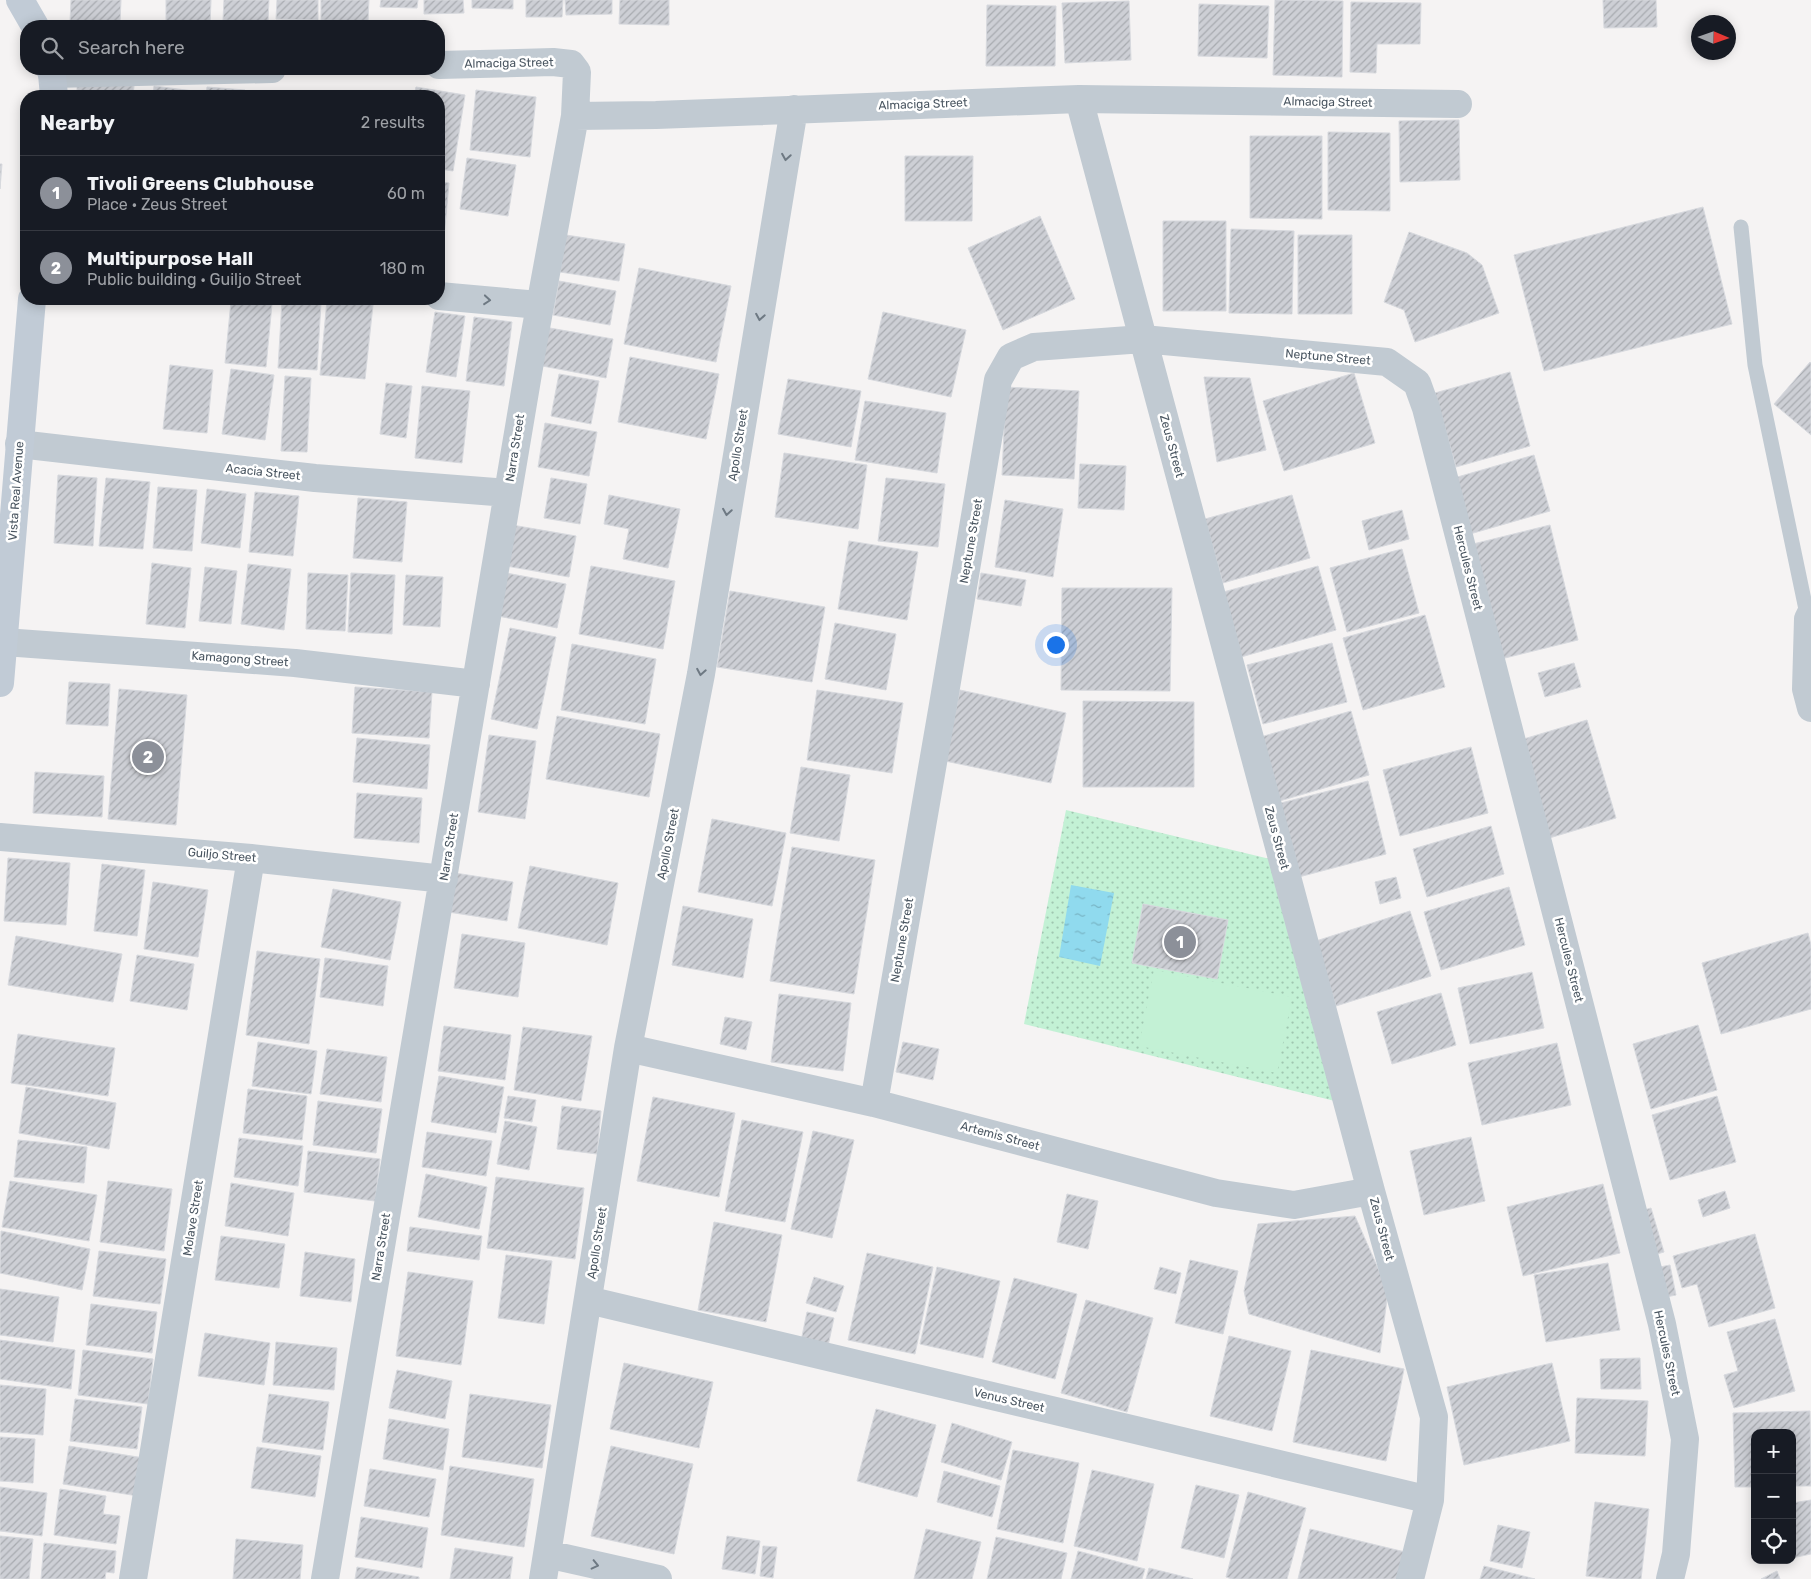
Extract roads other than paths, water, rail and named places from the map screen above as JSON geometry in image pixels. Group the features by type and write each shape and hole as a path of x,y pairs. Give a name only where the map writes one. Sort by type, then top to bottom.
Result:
{"street":[{"path":"20,0 31,20"},
{"name":"Almaciga Street","path":"445,64 553,62 570,64 577,72 575,116 656,115 1079,99 1458,104"},
{"path":"52,80 152,75"},
{"name":"Zeus Street","path":"1079,99 1371,1191 1434,1417 1430,1500 1410,1579"},
{"name":"Apollo Street","path":"545,1566 628,1048 700,674 794,109"},
{"name":"Narra Street","path":"325,1579 540,305 575,116"},
{"path":"445,297 540,305"},
{"name":"Vista Real Avenue","path":"0,683 31,305"},
{"name":"Neptune Street","path":"874,1102 998,380 1011,357 1034,347 1143,339 1387,362"},
{"name":"Hercules Street","path":"1387,362 1417,383 1426,408 1662,1324 1685,1439 1676,1554 1670,1579"},
{"name":"Acacia Street","path":"19,444 315,478 508,493"},
{"path":"1809,616 1806,689 1811,708"},
{"name":"Kamagong Street","path":"4,642 295,663 476,684"},
{"name":"Guiljo Street","path":"0,837 251,858 444,879"},
{"name":"Molave Street","path":"133,1579 251,858"},
{"name":"Artemis Street","path":"628,1048 874,1102 1216,1193 1294,1205 1371,1191"},
{"name":"Venus Street","path":"588,1300 1430,1500"},
{"path":"545,1566 658,1579"}],"lane":[{"path":"1741,227 1755,365 1809,616"}],"water":[{"path":"1071,885 1114,893 1100,966 1059,957"}],"place":[{"name":"Multipurpose Hall","path":"148,757"},
{"name":"Tivoli Greens Clubhouse","path":"1180,942"}]}
